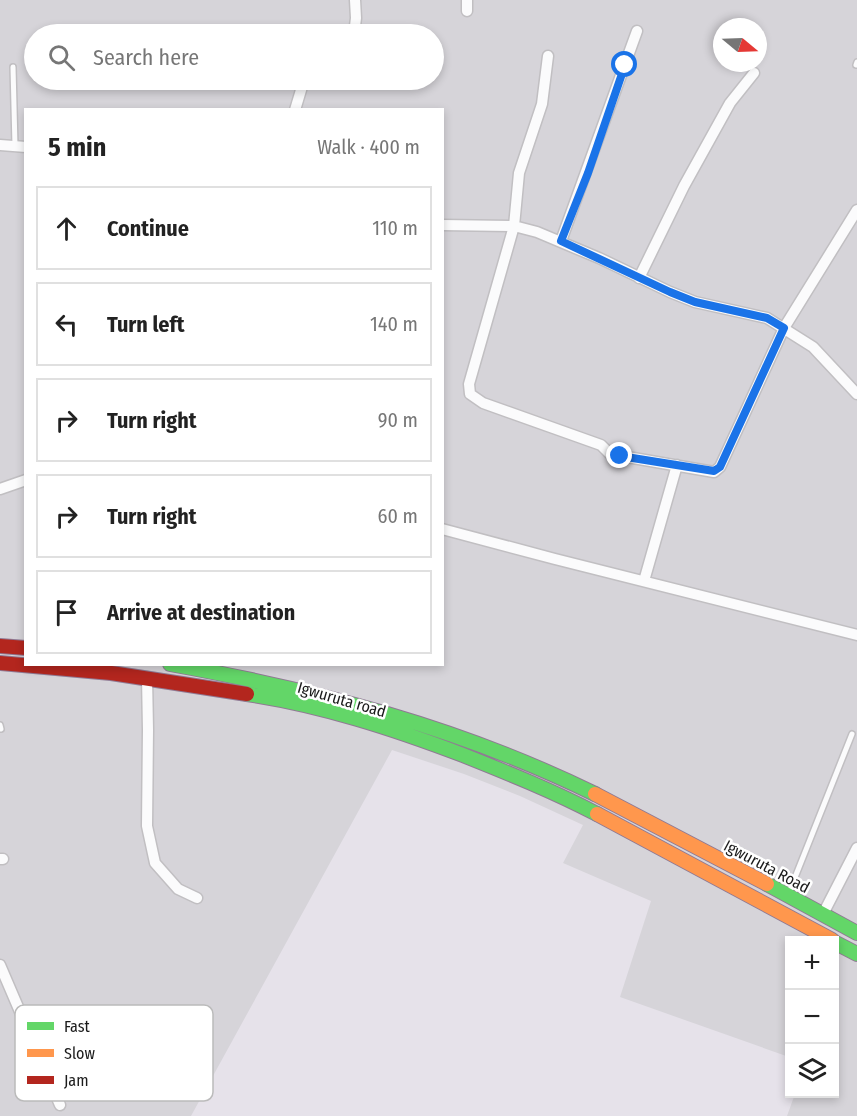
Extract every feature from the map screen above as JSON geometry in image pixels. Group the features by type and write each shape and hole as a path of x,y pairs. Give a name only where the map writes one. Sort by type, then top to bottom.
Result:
{"main road":[{"path":"0,646 24,648"},
{"name":"Igwuruta road","path":"0,663 24,665"},
{"name":"Igwuruta road","path":"32,666 147,677 280,699 350,716 420,739 529,781 653,845"},
{"name":"Igwuruta road","path":"194,666 219,668 363,704 433,726 531,764 662,827"},
{"path":"662,827 653,845 824,936"},
{"name":"Igwuruta Road","path":"662,827 857,933"},
{"path":"839,944 857,954"}],"street":[{"path":"355,0 355,24"},
{"path":"561,241 637,32"},
{"path":"548,56 542,104 519,173 514,226 469,384 470,394 483,403 601,445 610,454 714,471 720,467 784,328 857,210"},
{"path":"639,278 696,165 730,104 754,73"},
{"path":"296,108 301,90"},
{"path":"0,145 20,147"},
{"path":"444,225 514,226 561,241 695,302 767,318 813,347 855,386"},
{"path":"644,581 677,465"},
{"path":"0,489 24,481"},
{"path":"444,530 857,634"},
{"path":"147,677 147,826 156,863 178,889 197,898"},
{"path":"823,915 857,848"},
{"path":"1,968 17,1005"},
{"path":"58,1101 60,1105"}],"lane":[{"path":"12,67 20,147"},
{"path":"787,896 852,735"}],"shaded area":[{"path":"0,0 857,0 857,1116 787,1116 794,1098 839,1098 839,936 785,936 785,1056 620,997 651,901 563,863 583,825 520,796 464,774 392,750 213,1076 213,1005 15,1005 15,1101 199,1101 191,1116 0,1116"}],"traffic: fast":[{"path":"180,666 280,686 387,714 492,749 595,794"},
{"path":"247,694 302,704 410,736 514,776 597,814"},
{"path":"767,884 857,933"},
{"path":"839,945 857,954"}],"traffic: slow":[{"path":"595,794 767,884"},
{"path":"597,814 825,936"}],"traffic: jam":[{"path":"0,646 24,648"},
{"path":"0,663 24,665"},
{"path":"33,666 111,673 247,694"}],"route":[{"path":"620,456 714,471 720,467 784,328 767,318 695,302 561,241 588,173 625,65"}]}
